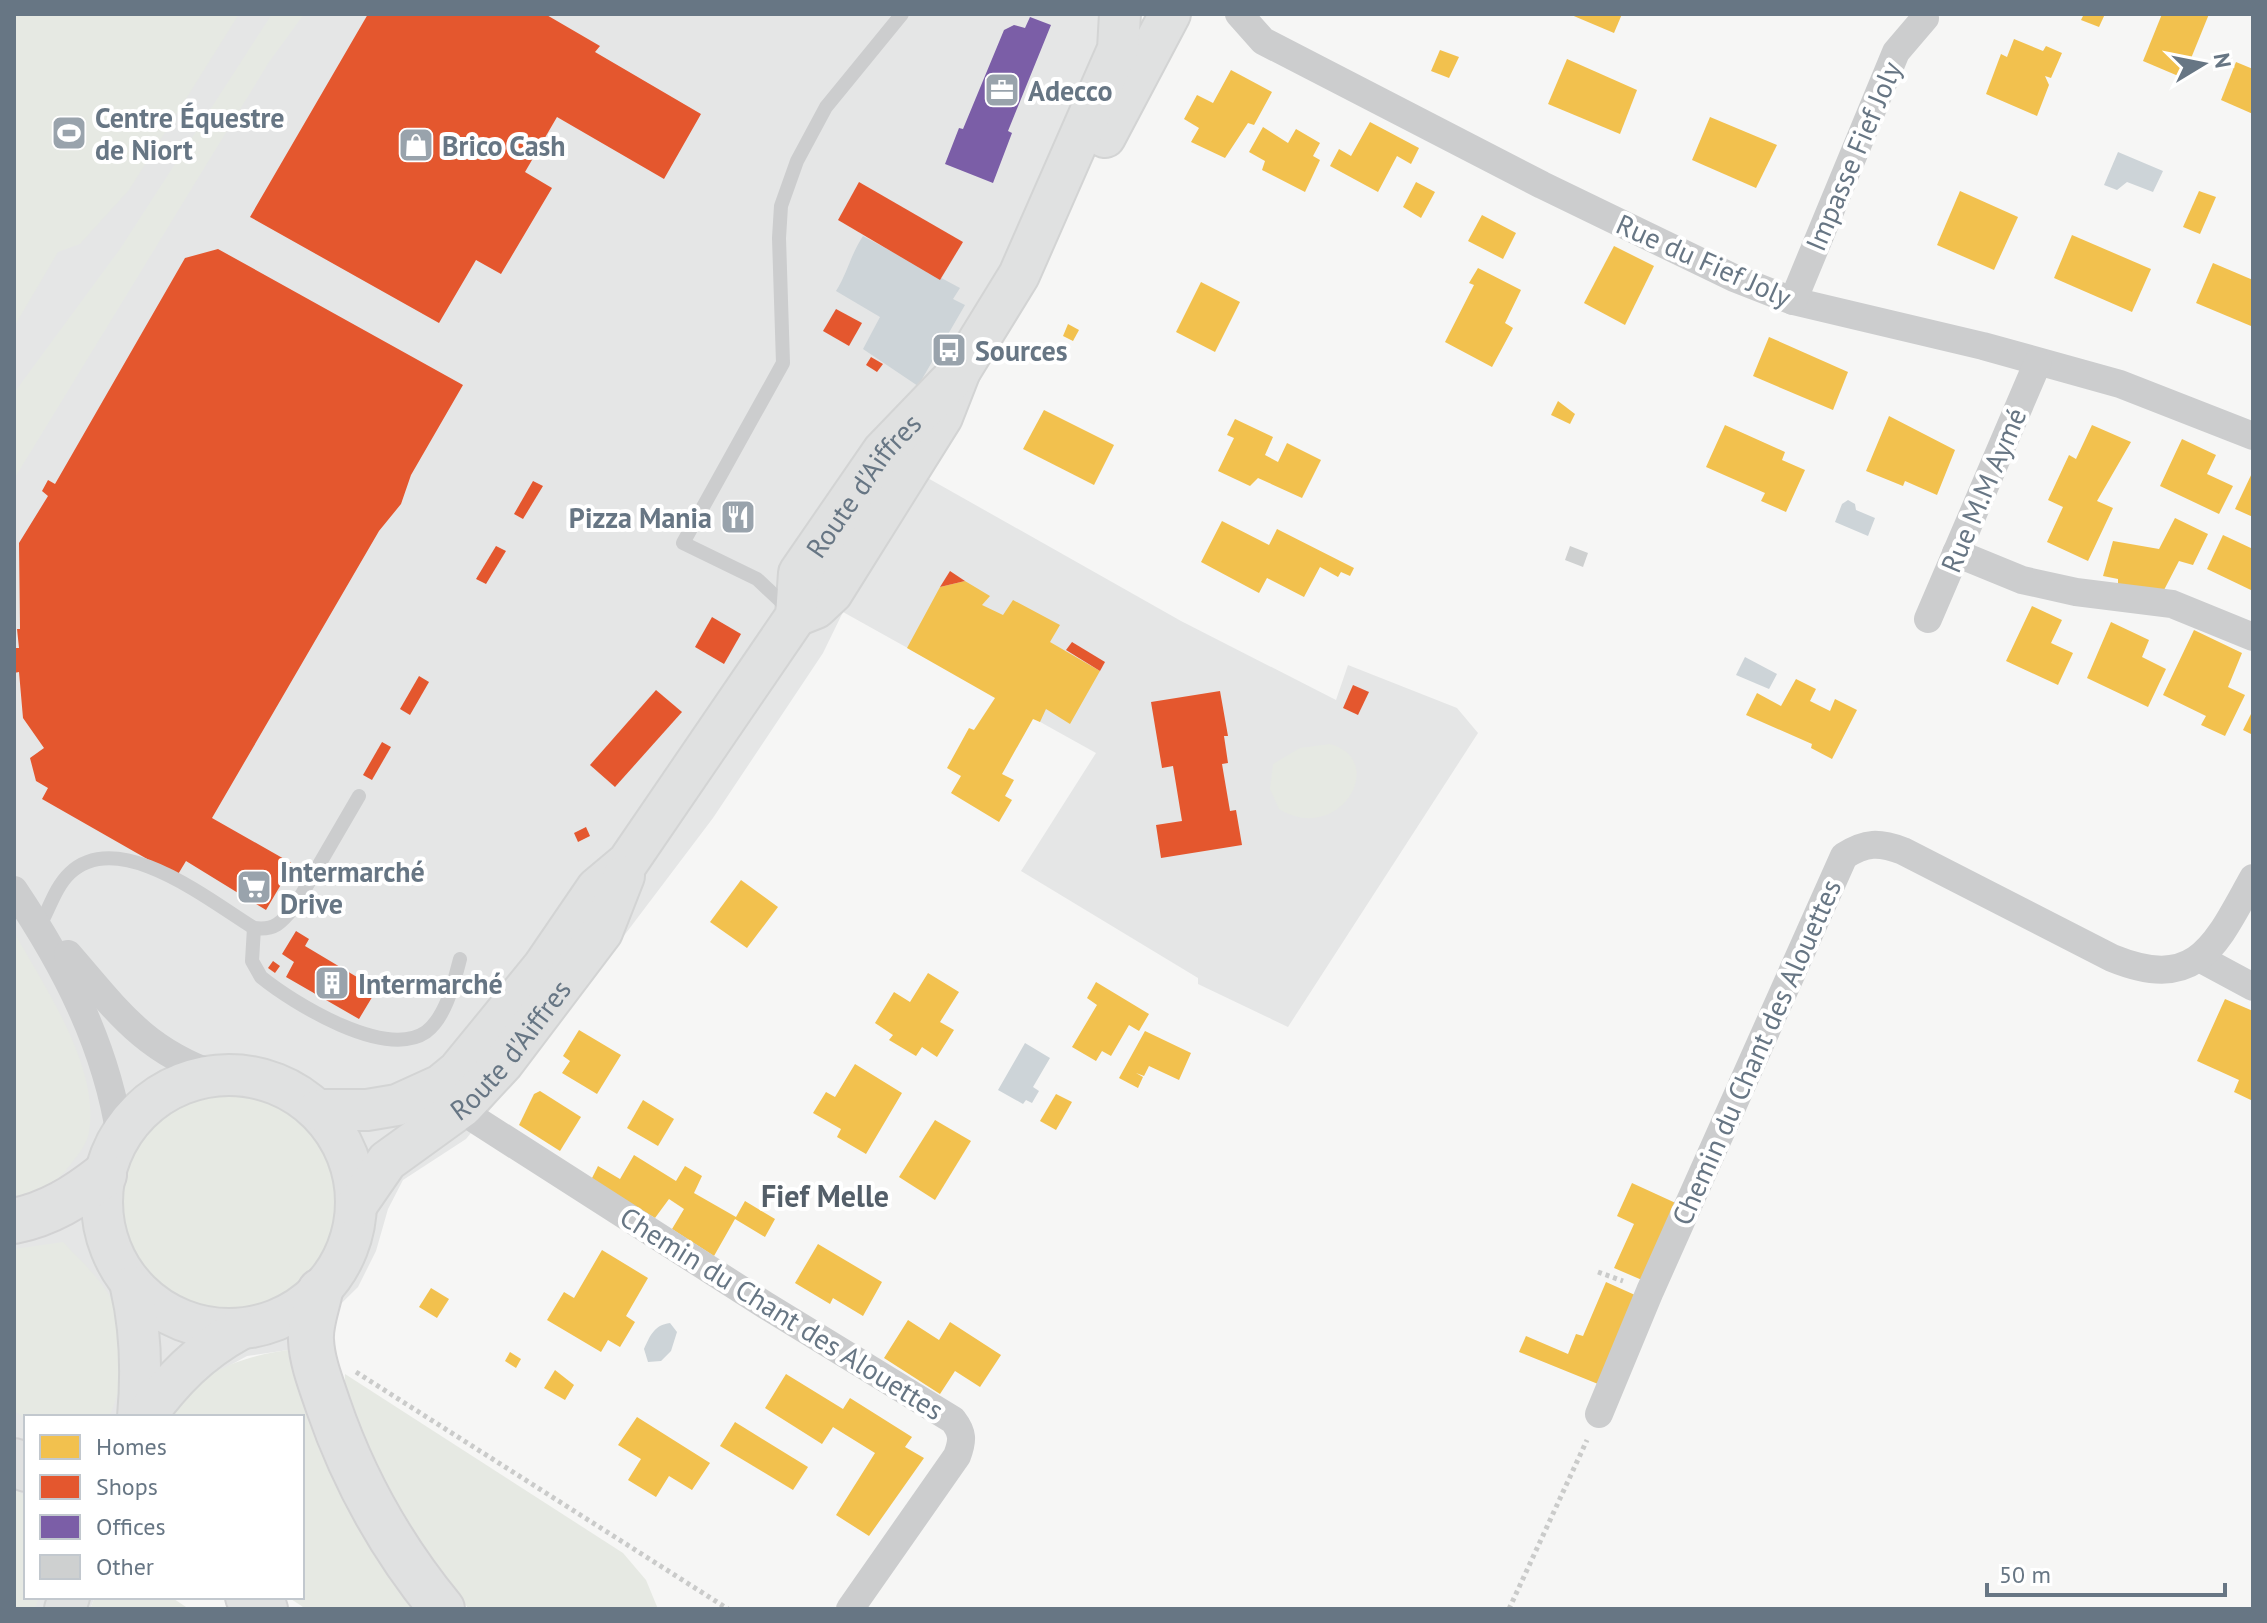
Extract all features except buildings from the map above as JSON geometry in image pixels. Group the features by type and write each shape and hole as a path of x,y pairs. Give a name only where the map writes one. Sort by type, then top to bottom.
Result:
{"main road":[{"name":"Route d'Aiffres","path":"1039,236 1056,187 1118,49 1120,14"},
{"name":"Route d'Aiffres","path":"356,1206 387,1161 463,1106 503,1063 602,932 628,862 796,616 799,573 883,451 960,371 1039,236 1068,199 1093,159 1170,14"},
{"name":"Route d'Aiffres","path":"318,1110 367,1110 397,1105 441,1085 458,1071 543,967 597,888 628,862"},
{"path":"14,1221 37,1216 63,1204 112,1156 137,1113 160,1094 187,1081 216,1075 245,1076 273,1082 318,1110 348,1157 356,1206 347,1252 320,1291 283,1318 239,1330 211,1346 184,1368 147,1415"},
{"path":"112,1156 101,1206 106,1237 131,1287 140,1351 138,1415"},
{"path":"131,1287 159,1309 184,1322 211,1329 239,1330"},
{"path":"320,1291 310,1338 318,1375 343,1446 354,1474 402,1558 442,1609"}],"street":[{"name":"Rue du Fief Joly","path":"1239,14 1263,41 1542,185 1734,278 1793,301 2120,384 2253,436"},
{"name":"Impasse Fief Joly","path":"1793,301 1896,52 1925,18"},
{"name":"Rue M.M Aymé","path":"1928,619 2038,362"},
{"path":"1956,553 2022,580 2076,592 2172,604 2253,637"},
{"name":"Chemin du Chant des Alouettes","path":"1599,1414 1650,1291 1844,856 1863,844 1884,844 1903,851 2137,968 2160,972 2182,969 2201,959"},
{"path":"2253,878 2217,943 2201,959 2253,987"},
{"path":"14,890 39,927 97,1043 110,1079 112,1156"},
{"path":"39,927 69,955 107,1003 132,1027 187,1065 216,1075"},
{"name":"Chemin du Chant des Alouettes","path":"463,1106 476,1120 765,1305 953,1420 963,1441 957,1456 850,1609"}],"lane":[{"path":"796,616 757,579 683,543 783,363 779,238 781,206 797,161 826,107 902,14"},
{"path":"39,927 61,884 72,871 94,860 120,859 140,862 165,874 254,928 267,930 277,926 295,906 359,796"},
{"path":"254,928 252,961 261,977 354,1031 382,1039 416,1036 432,1026 451,992 460,959"}],"path":[{"path":"1598,1272 1625,1282"},
{"path":"349,1368 728,1609"},
{"path":"1509,1609 1599,1414"}],"shaded area":[{"path":"14,14 1105,14 1104,42 1001,273 894,459 1181,621 1336,700 1348,665 1457,708 1478,733 1288,1027 1198,984 1198,978 1021,871 1096,753 843,612 823,653 713,818 524,1068 466,1139 403,1180 388,1209 376,1251 358,1287 295,1349 247,1356 203,1380 175,1415 24,1415 24,1599 94,1599 90,1609 14,1609"},
{"name":"Centre Équestre de Niort","path":"14,14 239,14 129,190 80,244 58,252 14,327"},
{"path":"272,14 304,14 269,62 14,479 14,393 120,249"},
{"path":"2118,152 2163,171 2153,192 2127,182 2117,190 2104,185"},
{"path":"863,236 960,288 953,299 965,305 918,386 863,349 880,317 836,291"},
{"path":"1848,500 1855,504 1856,510 1875,518 1868,536 1835,522 1842,504"},
{"path":"1745,657 1777,674 1769,689 1736,675"},
{"path":"1330,744 1347,753 1356,766 1356,781 1350,796 1338,809 1321,817 1301,817 1279,809 1270,789 1273,764 1300,748"},
{"path":"14,932 67,1028 86,1081 90,1107 86,1141 65,1171 38,1191 14,1198"},
{"path":"1025,1043 1050,1058 1033,1087 1039,1091 1032,1103 1026,1100 1023,1104 998,1090"},
{"path":"230,1096 271,1104 290,1114 306,1128 320,1144 330,1163 338,1204 330,1245 320,1264 306,1280 290,1294 271,1304 230,1312 189,1304 170,1294 154,1280 140,1264 130,1245 122,1204 130,1163 140,1144 154,1128 170,1114 189,1104"},
{"path":"63,1242 102,1284 112,1300 121,1328 123,1359 119,1389 110,1415 24,1415 24,1418 14,1411 14,1249"},
{"path":"670,1323 677,1332 671,1351 661,1361 648,1362 644,1349 651,1336 660,1326"},
{"path":"295,1349 424,1609 306,1609 291,1599 304,1599 304,1415 174,1415 184,1400 210,1376 225,1367 258,1356"},
{"path":"345,1374 623,1553 646,1580 658,1609 469,1609 432,1562 390,1497 357,1429"},
{"path":"14,1488 24,1496 24,1599 38,1599 35,1609 14,1609"},
{"path":"94,1599 174,1599 189,1609 90,1609"}],"place":[{"name":"Adecco","path":"1002,90"},
{"name":"Centre Équestre de Niort","path":"69,133"},
{"name":"Brico Cash","path":"416,145"},
{"name":"Sources","path":"949,350"},
{"name":"Pizza Mania","path":"738,517"},
{"name":"Intermarché Drive","path":"254,887"},
{"name":"Intermarché","path":"332,983"}],"district":[{"name":"Fief Melle","path":"825,1195"}]}
